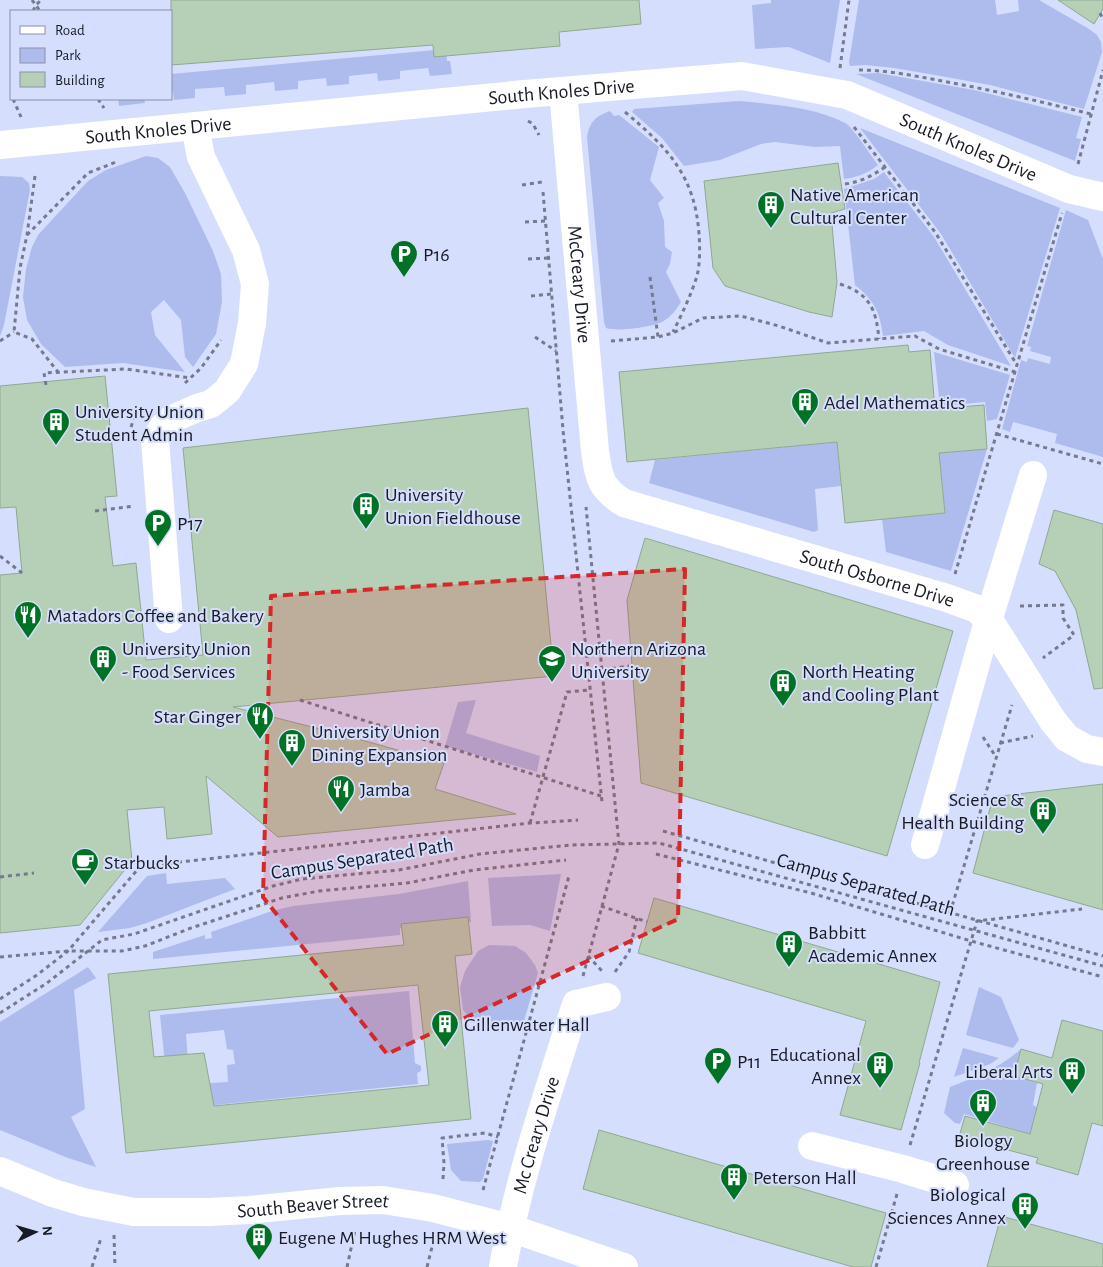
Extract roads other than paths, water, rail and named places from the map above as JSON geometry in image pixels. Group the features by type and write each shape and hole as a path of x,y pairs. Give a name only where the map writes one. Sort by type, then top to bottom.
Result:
{"street":[{"name":"South Knoles Drive","path":"0,145 563,91 742,76 847,95 1070,190 1103,197"},
{"name":"McCreary Drive","path":"563,91 595,451 599,476"},
{"path":"168,619 155,440 163,427 172,419 210,404 227,391 244,364 252,323 255,284 246,250 201,157 195,126"},
{"path":"925,845 988,620 1033,475"},
{"name":"South Osborne Drive","path":"599,476 611,494 624,503 947,598 977,609 988,620 1067,738 1086,749 1103,752"},
{"name":"Mc Creary Drive","path":"503,1267 510,1228 576,1004 608,983"},
{"path":"812,1146 903,1169 955,1185"},
{"name":"South Beaver Street","path":"0,1171 53,1193 83,1202 134,1212 217,1211 340,1201 383,1200 433,1208 510,1228 624,1267"}],"place":[{"name":"Native American Cultural Center","path":"771,229"},
{"name":"P16","path":"404,278"},
{"name":"Adel Mathematics","path":"805,426"},
{"name":"University Union Student Admin","path":"56,446"},
{"name":"University Union Fieldhouse","path":"366,530"},
{"name":"P17","path":"158,547"},
{"name":"Matadors Coffee and Bakery","path":"28,639"},
{"name":"University Union - Food Services","path":"103,683"},
{"name":"Northern Arizona University","path":"552,683"},
{"name":"North Heating and Cooling Plant","path":"783,707"},
{"name":"Star Ginger","path":"260,740"},
{"name":"University Union Dining Expansion","path":"292,767"},
{"name":"Jamba","path":"341,813"},
{"name":"Science & Health Building","path":"1043,835"},
{"name":"Starbucks","path":"85,886"},
{"name":"Babbitt Academic Annex","path":"789,968"},
{"name":"Gillenwater Hall","path":"445,1048"},
{"name":"P11","path":"718,1085"},
{"name":"Educational Annex","path":"880,1089"},
{"name":"Liberal Arts","path":"1072,1095"},
{"name":"Biology Greenhouse","path":"983,1127"},
{"name":"Peterson Hall","path":"734,1201"},
{"name":"Biological Sciences Annex","path":"1025,1230"},
{"name":"Eugene M Hughes HRM West","path":"259,1261"}]}
